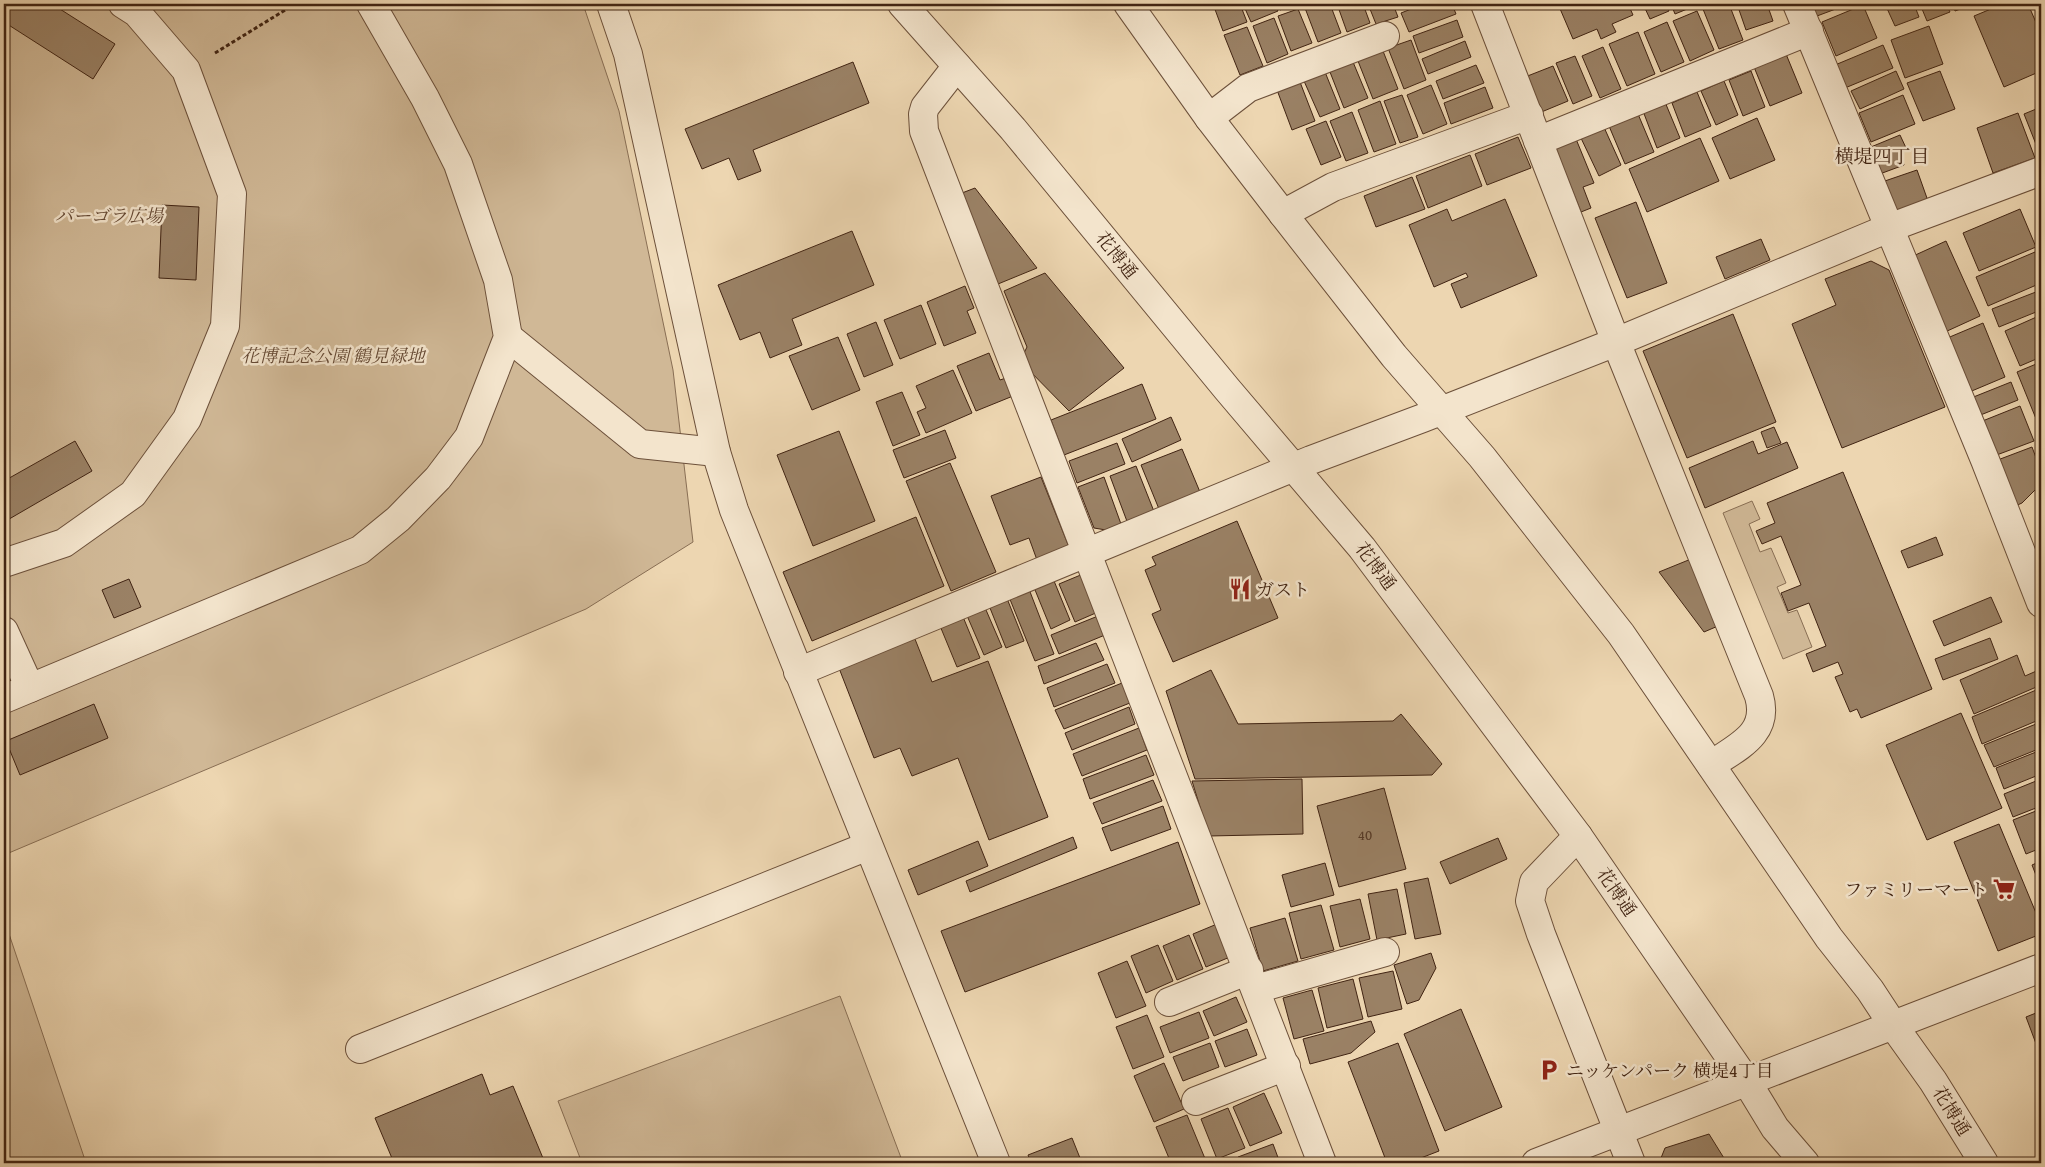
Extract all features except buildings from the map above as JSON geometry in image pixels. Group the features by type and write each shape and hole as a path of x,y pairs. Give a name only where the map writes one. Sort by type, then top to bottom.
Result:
{"street":[{"path":"4,563 64,543 133,494 187,418 225,326 232,194 186,70 136,13 123,4"},
{"path":"4,699 360,550 398,518 438,478 469,438 508,337 498,280 458,164 425,98 371,4"},
{"path":"611,4 628,54 716,452 734,510 996,1163"},
{"name":"花博通","path":"902,4 1013,129 1227,389 1362,548 1578,836 1747,1082 1776,1128 1805,1163"},
{"path":"1485,4 1616,342 1736,636 1762,706 1762,716 1755,732 1711,765"},
{"path":"1797,4 1985,460 2041,603"},
{"name":"花博通","path":"1133,5 1209,118 1283,214 1394,356 1443,410 1621,634 1829,938 1870,990 1933,1080 1984,1163"},
{"path":"1538,141 1809,31"},
{"path":"1209,118 1248,88 1385,36"},
{"path":"957,66 925,107 923,114 924,131 1322,1163"},
{"path":"1283,214 1332,188 1529,116"},
{"path":"798,672 1294,467 1616,342 1889,228 2041,171"},
{"path":"508,337 640,444 716,452"},
{"path":"4,632 30,688"},
{"path":"1578,836 1534,882 1530,901 1538,926 1631,1163"},
{"path":"360,1049 868,846"},
{"path":"1169,1002 1252,980 1386,952"},
{"path":"1536,1163 2041,968"},
{"path":"1196,1101 1286,1066"}],"path":[{"path":"186,70 295,4"}],"green space":[{"name":"花博記念公園 鶴見緑地","path":"4,4 583,4 619,111 673,370 693,542 586,609 4,855"},
{"path":"1752,501 1760,519 1749,524 1760,552 1771,548 1786,583 1777,587 1788,613 1797,610 1812,647 1783,659 1723,513"},
{"path":"4,919 86,1163 4,1163"},
{"path":"840,996 903,1163 582,1163 558,1101"}],"place":[{"name":"ガスト","path":"1240,589"},
{"name":"ファミリーマート","path":"2004,889"},
{"name":"ニッケンパーク 横堤4丁目","path":"1549,1070"}],"district":[{"name":"横堤四丁目","path":"1882,156"}],"park label":[{"name":"パーゴラ広場","path":"109,215"}]}
